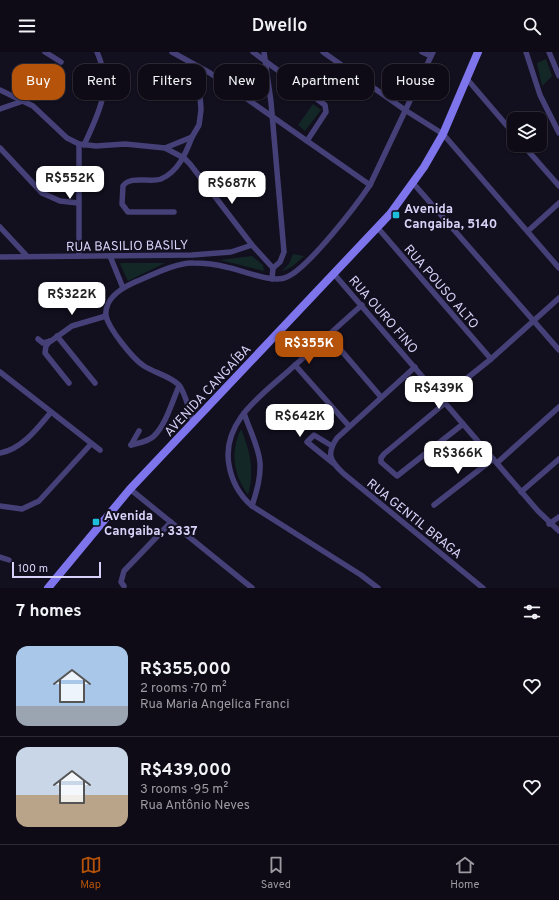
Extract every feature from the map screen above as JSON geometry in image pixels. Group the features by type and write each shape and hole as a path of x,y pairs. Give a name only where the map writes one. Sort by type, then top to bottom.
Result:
{"main road":[{"name":"AVENIDA CANGAÍBA","path":"48,588 130,489 378,227 413,183 443,134 478,52"}],"street":[{"path":"45,52 62,62"},
{"path":"79,256 78,202 81,144 102,103 104,92 104,71 97,52"},
{"path":"172,52 194,64"},
{"path":"253,52 325,106 326,112 307,141"},
{"path":"264,52 272,116 284,252 280,262 273,268 272,279"},
{"path":"323,52 405,110 443,134 559,268"},
{"path":"193,422 179,386 137,360 116,335 106,316 110,302 123,288 164,271 191,263 225,266 272,279 280,279 295,273 358,204 370,186 432,54 422,52"},
{"path":"526,52 540,95 559,132"},
{"path":"549,52 559,76"},
{"path":"206,71 272,116 370,186"},
{"path":"467,80 507,126"},
{"path":"0,90 40,110 67,138 81,144 125,144 165,148 184,158 252,245 273,268"},
{"path":"174,212 128,212 123,207 122,188 128,181 161,179 169,174 184,158 192,137 201,121 200,100"},
{"path":"0,109 23,101"},
{"path":"165,148 192,137"},
{"path":"0,148 42,193 60,201 78,202"},
{"path":"529,152 559,186"},
{"path":"413,183 559,350"},
{"path":"528,231 559,203"},
{"path":"0,227 26,256"},
{"name":"RUA POUSO ALTO","path":"378,227 491,359"},
{"name":"RUA BASILIO BASILY","path":"0,257 192,255 231,252 252,245"},
{"path":"191,263 192,255"},
{"path":"110,256 123,288"},
{"name":"RUA OURO FINO","path":"334,274 549,524 559,531"},
{"path":"463,424 397,476 381,462 381,458 384,454 559,298"},
{"path":"362,305 244,413 230,437 227,453 231,477 241,496 252,506 361,575 378,588"},
{"path":"69,383 45,353 46,346 57,336 77,323 106,316"},
{"path":"328,335 381,397"},
{"path":"57,336 95,383"},
{"path":"38,339 43,343 51,341"},
{"path":"296,365 349,426"},
{"path":"334,464 331,458 332,446 337,438 415,367"},
{"path":"0,372 100,450"},
{"path":"139,431 130,445 145,442 154,436 165,418 179,386"},
{"path":"434,505 495,461 559,407"},
{"path":"0,453 14,448 33,434 51,412"},
{"path":"244,413 255,444 260,464 257,487 252,506"},
{"name":"RUA GENTIL BRAGA","path":"332,446 314,435 308,442 480,587"},
{"path":"0,506 22,509 40,501 91,444"},
{"path":"521,492 559,459"},
{"path":"130,489 252,588"},
{"path":"549,524 559,517"},
{"path":"124,586 121,582 124,571 171,522"},
{"path":"0,557 9,560"}],"green space":[{"path":"546,59 552,76 542,86 537,63"},
{"path":"313,104 321,110 305,131 298,125"},
{"path":"293,254 304,256 293,266 281,272 289,264"},
{"path":"252,256 263,265 264,271 220,260"},
{"path":"165,263 128,281 120,264"},
{"path":"241,429 249,453 251,469 248,495 236,471 234,454"}],"place":[{"name":"Avenida Cangaiba, 5140","path":"396,215"},
{"name":"Avenida Cangaiba, 3337","path":"96,522"}]}
